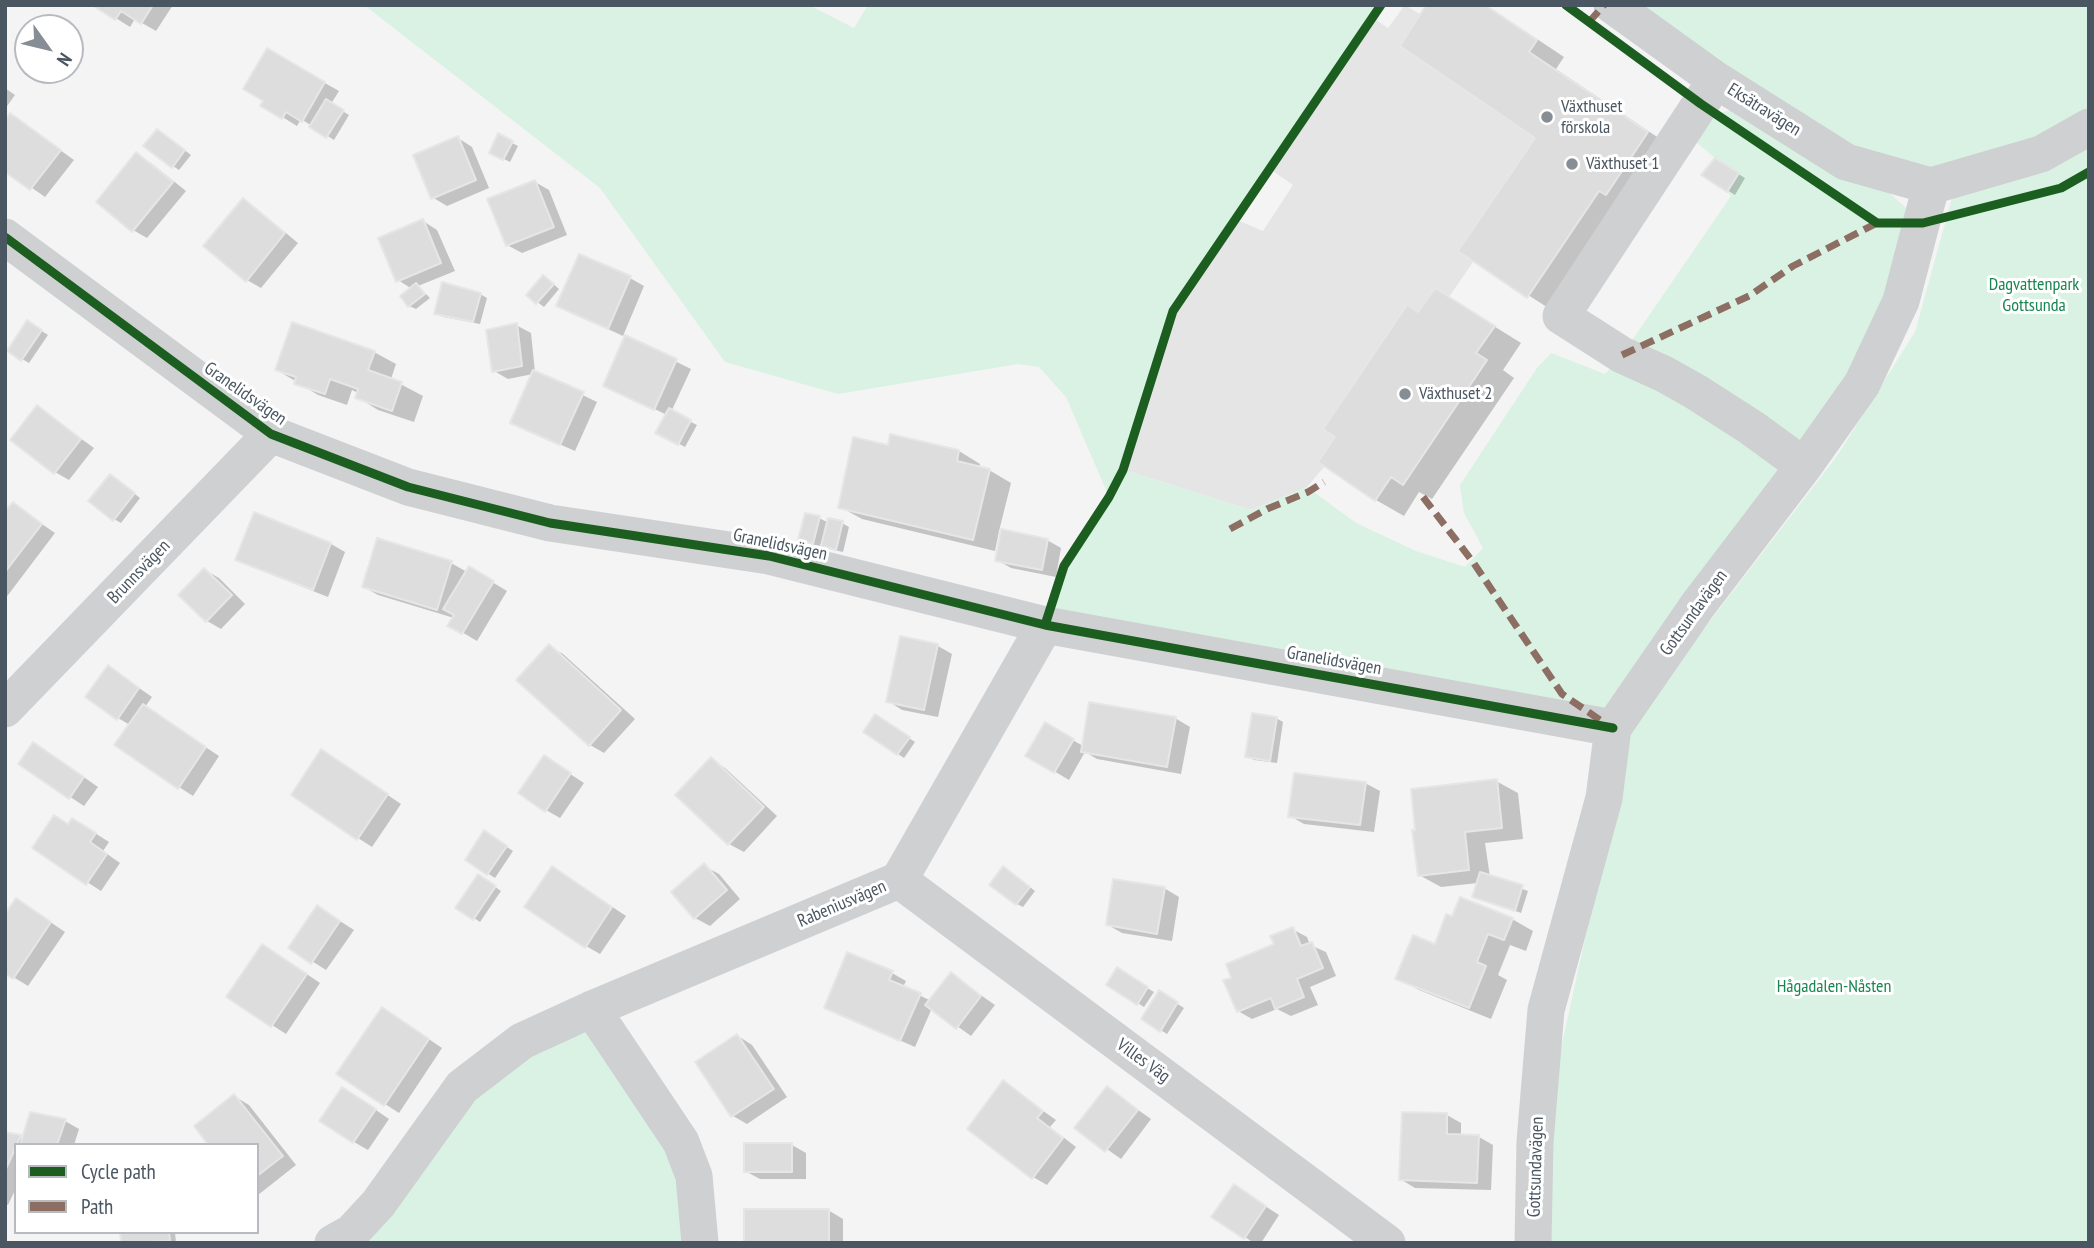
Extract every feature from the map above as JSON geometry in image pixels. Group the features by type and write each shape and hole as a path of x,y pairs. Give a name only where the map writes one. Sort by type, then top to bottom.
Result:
{"street":[{"name":"Eksätravägen","path":"1612,5 1716,80 1846,162 1931,186"},
{"path":"1716,80 1561,316 1622,355 1664,374 1696,393 1752,428 1804,466"},
{"path":"1931,186 2040,154 2089,127"},
{"name":"Gottsundavägen","path":"1534,1243 1535,1142 1546,1010 1604,798 1613,728 1698,605 1804,466 1862,384 1901,301 1931,186"},
{"name":"Granelidsvägen","path":"5,237 271,434 408,487 538,520 769,556 1045,625 1613,728"},
{"name":"Brunnsvägen","path":"5,709 271,434"},
{"name":"Rabeniusvägen","path":"333,1243 351,1233 378,1204 462,1087 522,1041 898,880 1045,625"},
{"name":"Villes Väg","path":"898,880 1387,1243"},
{"path":"592,1009 681,1142 694,1176 700,1243"}],"shaded area":[{"path":"1405,5 1421,15 1400,47 1535,138 1458,251 1473,262 1449,297 1435,288 1418,312 1407,305 1323,428 1335,437 1318,461 1325,466 1307,487 1251,510 1124,470 1173,311 1235,219 1263,231 1293,185 1270,169 1373,18 1388,28"}],"green space":[{"path":"364,5 809,5 854,28 868,5 1381,5 1173,311 1124,470 1251,510 1307,487 1356,523 1416,551 1465,567 1483,548 1464,513 1460,485 1537,368 1551,353 1605,374 1622,355 1731,196 1727,192 1739,173 1696,142 1716,114 1735,109 1886,190 1923,223 1901,301 1613,728 1045,625 1064,566 1109,497 1066,397 1039,367 1018,364 838,394 725,362 600,188"},
{"name":"Hågadalen-Nåsten","path":"1612,5 2089,5 2089,1243 1548,1243 1547,1113 1632,722 1837,456 1915,332 1957,180 1846,162"},
{"path":"592,1009 681,1142 700,1243 333,1243 462,1087"}],"building":[{"path":"92,5 153,5 141,24 121,11 115,20"},
{"name":"Växthuset 1","path":"1426,5 1485,5 1537,40 1529,52 1648,132 1606,195 1599,191 1527,298 1458,251 1535,138 1400,46"},
{"path":"267,48 325,82 302,122 286,112 282,119 260,106 263,101 243,89"},
{"path":"326,99 344,110 326,138 309,127"},
{"path":"10,113 61,150 30,190 5,172 5,120"},
{"path":"157,129 185,150 172,168 143,146"},
{"path":"498,133 513,141 503,160 489,153"},
{"path":"458,136 476,180 431,199 413,155"},
{"path":"136,152 173,182 132,232 96,202"},
{"path":"1715,158 1739,173 1727,192 1701,175"},
{"path":"535,180 554,227 506,246 487,199"},
{"path":"243,198 285,233 246,282 203,246"},
{"path":"423,219 441,263 396,282 378,238"},
{"path":"579,254 631,276 608,329 556,306"},
{"path":"543,275 554,284 536,304 526,295"},
{"path":"442,282 481,293 473,322 434,314"},
{"path":"416,283 425,294 408,307 400,296"},
{"name":"Växthuset 2","path":"1435,288 1495,326 1476,353 1487,360 1403,485 1391,477 1375,501 1318,462 1335,437 1323,429 1407,305 1418,312"},
{"path":"27,320 42,330 21,361 7,351"},
{"path":"292,322 375,351 368,370 402,382 392,411 355,398 358,389 330,379 325,394 294,384 296,377 275,370"},
{"path":"517,323 522,366 492,372 486,330"},
{"path":"625,335 677,359 654,410 603,386"},
{"path":"533,370 584,392 560,445 510,423"},
{"path":"37,405 81,439 54,474 10,440"},
{"path":"669,408 691,420 678,445 655,433"},
{"path":"890,434 959,450 957,461 990,469 973,540 838,508 853,437 888,445"},
{"path":"110,474 135,493 113,521 88,501"},
{"path":"13,502 42,524 5,572 5,511"},
{"path":"254,512 331,543 313,590 235,560"},
{"path":"805,513 820,516 813,544 798,540"},
{"path":"828,518 843,521 836,550 821,546"},
{"path":"1001,529 1048,539 1042,570 995,561"},
{"path":"377,538 452,561 437,610 362,587"},
{"path":"469,566 494,581 462,634 447,626 454,615 443,609"},
{"path":"204,568 232,595 206,622 178,595"},
{"path":"900,636 938,644 924,710 886,702"},
{"path":"549,644 621,710 589,746 516,680"},
{"path":"108,665 139,688 117,720 85,697"},
{"path":"1089,702 1176,717 1167,767 1081,752"},
{"path":"143,704 206,747 178,789 114,745"},
{"path":"1252,713 1277,717 1270,761 1245,757"},
{"path":"875,714 910,737 897,755 863,732"},
{"path":"1045,722 1074,739 1054,773 1025,756"},
{"path":"33,742 84,777 69,799 18,764"},
{"path":"321,749 388,794 357,840 291,795"},
{"path":"544,755 571,773 545,812 518,793"},
{"path":"711,757 764,807 728,845 675,795"},
{"path":"1294,773 1366,782 1360,825 1288,817"},
{"path":"1497,779 1502,828 1465,832 1469,870 1418,876 1412,830 1415,830 1411,789"},
{"path":"54,815 68,824 72,818 96,833 90,842 107,854 86,885 32,848"},
{"path":"484,830 507,846 487,875 465,860"},
{"path":"704,863 727,890 694,919 671,892"},
{"path":"552,866 612,907 585,948 524,907"},
{"path":"1003,866 1030,887 1016,905 989,885"},
{"path":"1480,872 1523,885 1515,911 1472,897"},
{"path":"478,874 496,886 473,920 455,908"},
{"path":"1113,879 1165,887 1157,934 1106,925"},
{"path":"1460,897 1513,918 1504,940 1488,934 1477,962 1486,966 1469,1008 1395,979 1413,935 1435,944 1446,914 1452,916"},
{"path":"16,898 51,922 13,979 5,974 5,914"},
{"path":"317,905 340,921 311,964 288,948"},
{"path":"1293,927 1301,946 1312,942 1323,968 1297,979 1304,997 1275,1009 1271,998 1237,1012 1223,980 1231,978 1226,964 1274,944 1270,936"},
{"path":"262,944 307,974 271,1027 226,997"},
{"path":"847,952 893,971 889,980 921,993 900,1041 824,1008"},
{"path":"1117,967 1148,987 1137,1005 1106,985"},
{"path":"951,972 981,996 956,1029 925,1005"},
{"path":"1159,990 1178,1002 1160,1032 1141,1019"},
{"path":"382,1007 429,1039 384,1106 336,1074"},
{"path":"737,1034 774,1089 731,1117 695,1062"},
{"path":"1003,1080 1043,1111 1037,1118 1063,1138 1032,1179 967,1129"},
{"path":"1107,1086 1138,1110 1105,1152 1074,1128"},
{"path":"342,1087 376,1109 353,1143 319,1121"},
{"path":"234,1094 283,1156 259,1174 259,1143 207,1143 194,1126"},
{"path":"30,1112 66,1119 58,1143 21,1143"},
{"path":"1402,1112 1447,1113 1447,1134 1479,1135 1477,1183 1399,1180"},
{"path":"5,1132 21,1135 17,1143 14,1143 14,1151 5,1171"},
{"path":"744,1143 792,1143 792,1172 744,1172"},
{"path":"1234,1184 1266,1206 1244,1239 1211,1217"},
{"path":"744,1209 829,1209 829,1243 744,1243"},
{"path":"120,1234 169,1234 170,1241 121,1243"}],"marked path":[{"path":"1589,22 1604,5"},
{"path":"1622,355 1749,296 1793,266 1877,223"},
{"path":"1230,529 1324,482"},
{"path":"1423,497 1473,562 1562,694 1600,720"}],"cycle path":[{"path":"1045,625 1064,566 1109,497 1123,470 1173,311 1381,5"},
{"path":"1566,5 1701,104 1877,223 1923,223 2061,188 2089,172"},
{"path":"5,237 271,434 408,487 550,523 769,556 1045,625 1613,728"}],"place":[{"name":"Växthuset förskola","path":"1547,117"},
{"name":"Växthuset 1","path":"1572,164"},
{"name":"Växthuset 2","path":"1405,394"}],"park label":[{"name":"Dagvattenpark Gottsunda","path":"2034,295"}]}
